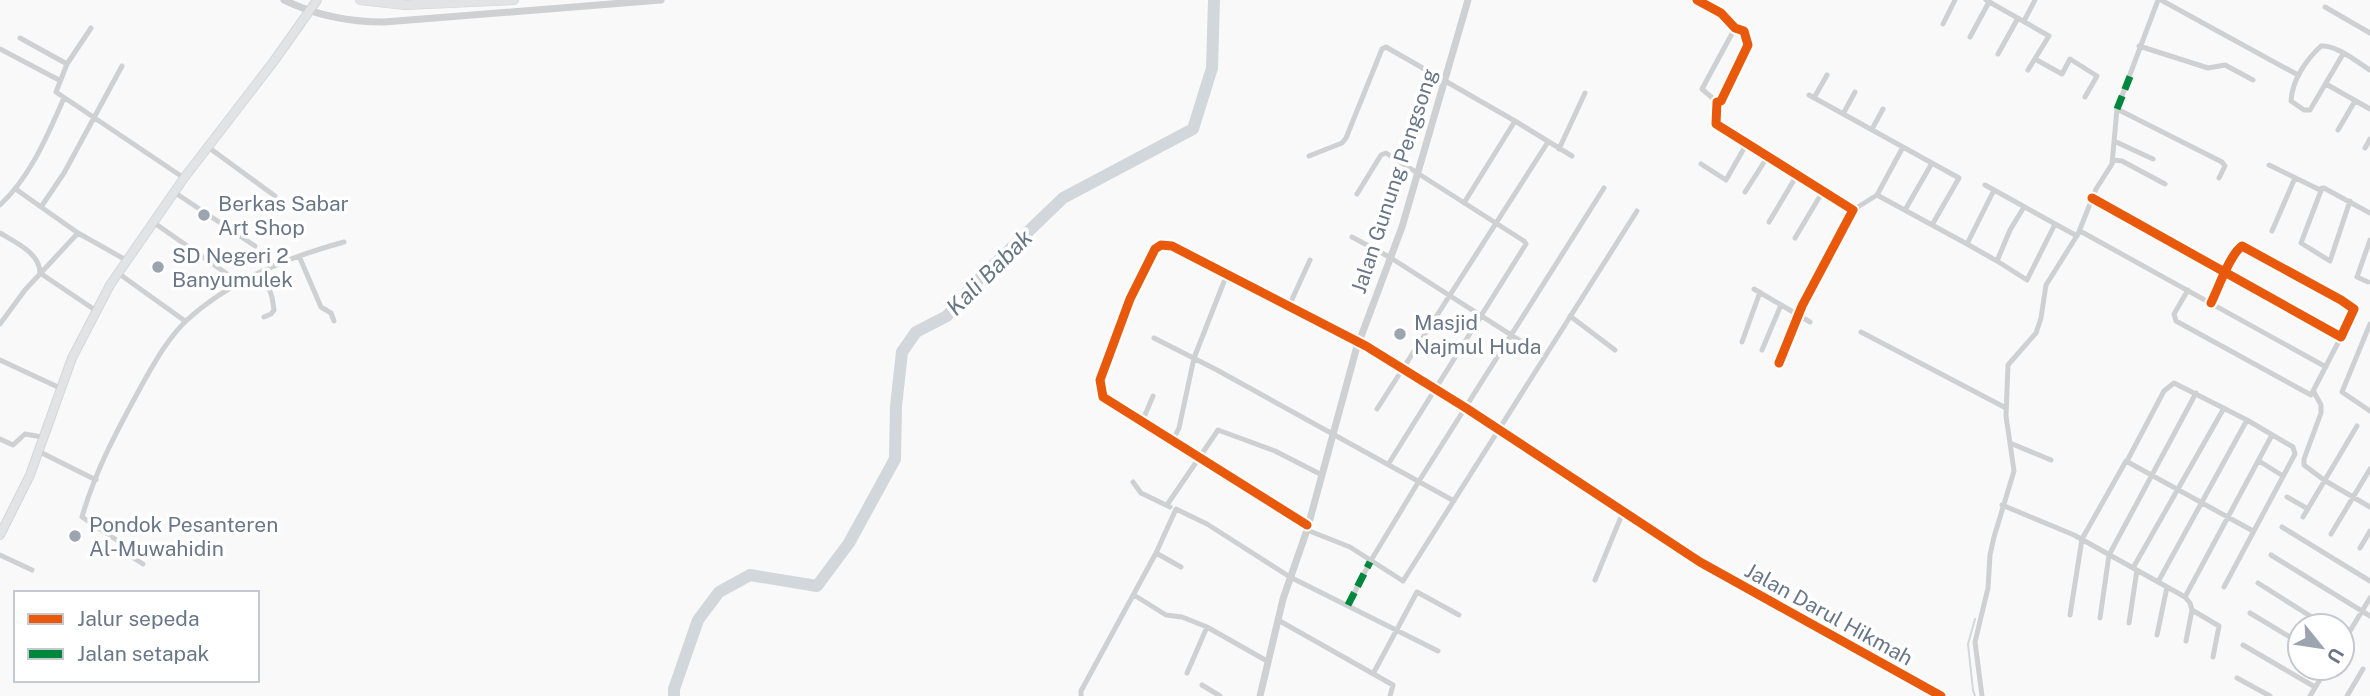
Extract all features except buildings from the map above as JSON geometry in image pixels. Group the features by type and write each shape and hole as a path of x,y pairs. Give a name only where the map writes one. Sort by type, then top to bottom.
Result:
{"highway":[{"path":"360,0 415,5 514,0"}],"main road":[{"path":"0,535 24,487 60,388 95,310 126,260 184,178 317,0"}],"street":[{"path":"284,0 308,11 352,21 384,22 661,0"},
{"name":"Jalan Gunung Pengsong","path":"1260,696 1290,577 1307,528 1359,342 1419,173 1468,0"},
{"path":"1697,0 1721,13 1735,28 1744,31 1748,45 1721,101 1717,102"},
{"path":"1943,24 1955,0"},
{"path":"1998,54 2035,0"},
{"path":"1982,696 1975,642 1988,589 1990,555 2002,505 2014,471 2006,425 2008,365 2036,333 2046,285 2078,233 2092,198 2113,160 2117,109 2139,46 2159,0 2298,75"},
{"path":"1970,37 1987,1 2021,19 2049,36 2028,70"},
{"path":"2325,7 2370,33"},
{"path":"91,28 59,80 56,92 184,178"},
{"path":"1717,102 1702,89 1735,28"},
{"path":"20,38 68,64"},
{"path":"2139,46 2208,68 2225,65 2253,80"},
{"path":"2343,54 2312,108 2304,110 2290,100 2298,75 2321,46 2329,46 2343,54 2370,70"},
{"path":"1309,156 1342,143 1346,138 1385,47 1572,156"},
{"path":"0,49 59,80"},
{"path":"2035,59 2062,74 2070,59 2097,76 2085,97"},
{"path":"41,207 64,173 122,66"},
{"path":"1827,75 1812,96 1959,178 1932,225"},
{"path":"2326,84 2370,109"},
{"path":"1843,114 1855,92"},
{"path":"1559,149 1585,93"},
{"path":"0,205 17,190 36,158 64,98"},
{"path":"2338,130 2355,101"},
{"path":"1717,102 1716,124 1853,210"},
{"path":"1872,129 1883,109"},
{"path":"2117,109 2222,162 2225,166 2219,178"},
{"path":"1464,203 1515,121"},
{"path":"2365,148 2370,139"},
{"path":"2114,141 2153,159"},
{"path":"1377,408 1548,142"},
{"path":"1701,164 1726,180 1747,143"},
{"path":"208,147 275,197"},
{"path":"1779,363 1798,315 1853,210 1877,195 1903,147"},
{"path":"1357,194 1383,153 1524,241 1526,246 1389,463"},
{"path":"1745,192 1768,156"},
{"path":"2113,160 2122,161 2165,184"},
{"path":"1905,210 1933,163"},
{"path":"2269,165 2350,201 2370,213"},
{"path":"1769,222 1797,175"},
{"path":"2272,231 2294,178"},
{"path":"1984,185 2055,224 2078,233 2188,290 2326,367"},
{"path":"1348,605 1370,562 1419,481 1604,188"},
{"path":"2322,188 2301,243 2330,261 2350,201"},
{"path":"17,190 78,233 126,260"},
{"path":"1967,244 1994,190"},
{"path":"1795,238 1823,191"},
{"path":"174,192 255,246"},
{"path":"1877,195 1997,261 2026,280 2055,224"},
{"path":"2092,198 2341,337"},
{"path":"1997,261 2024,206"},
{"path":"1359,342 1167,244 1154,249 1130,299 1100,380 1103,397 1307,528 1350,547 1402,582 1637,211"},
{"path":"153,222 240,283"},
{"path":"0,233 32,255 40,266 40,273"},
{"path":"0,324 40,273 78,233"},
{"path":"1352,237 1391,258 1544,356"},
{"path":"2368,282 2357,277 2370,240"},
{"path":"143,564 124,552 121,543 83,519 108,447 152,366 185,321 240,283 299,256 344,242"},
{"path":"2188,290 2174,314 2176,321 2311,395 2353,311 2352,306 2252,250 2238,247 2211,303"},
{"path":"299,256 322,308 331,313 334,321"},
{"path":"1289,306 1310,260"},
{"path":"263,271 274,308 271,314 264,317"},
{"path":"40,273 95,310"},
{"path":"118,273 185,321"},
{"path":"1173,440 1179,428 1194,358 1227,274"},
{"path":"1742,342 1757,291 1810,322"},
{"path":"1762,350 1782,305"},
{"path":"1570,316 1615,350"},
{"path":"2370,324 2342,392 2370,411"},
{"path":"1861,332 2006,408"},
{"path":"1154,338 1389,463 1454,501"},
{"name":"Jalan Darul Hikmah","path":"1359,342 1466,408 1700,562 1941,696"},
{"path":"0,360 60,388"},
{"path":"2070,615 2082,539 2164,391 2171,383 2177,383 2247,420 2295,450 2224,587"},
{"path":"2314,392 2321,405 2321,413 2304,462 2307,468 2324,480 2370,507"},
{"path":"2101,618 2109,555 2196,393"},
{"path":"1142,422 1153,396"},
{"path":"2129,623 2135,569 2224,408"},
{"path":"2158,582 2247,420"},
{"path":"2303,517 2357,426"},
{"path":"1167,505 1220,430 1275,451 1322,475"},
{"path":"0,439 13,445 25,433 42,437"},
{"path":"2185,597 2272,435"},
{"path":"2010,443 2051,460"},
{"path":"38,451 96,480"},
{"path":"2127,461 2253,531"},
{"path":"2259,461 2283,476"},
{"path":"2331,534 2370,469"},
{"path":"1133,482 1141,494 1207,524 1290,577 1438,651"},
{"path":"2287,497 2308,509"},
{"path":"2002,505 2082,539 2185,597 2192,610 2186,641"},
{"path":"1081,696 1081,691 1156,553 1176,509"},
{"path":"1595,580 1623,512"},
{"path":"2282,527 2370,581"},
{"path":"2360,548 2370,531"},
{"path":"1156,553 1181,567"},
{"path":"0,555 32,570"},
{"path":"2271,555 2370,616"},
{"path":"2258,583 2304,612"},
{"path":"2157,635 2167,587"},
{"path":"1373,674 1418,592 1459,615"},
{"path":"1134,595 1166,615 1182,617 1207,627 1267,661"},
{"path":"2356,620 2370,598"},
{"path":"2192,610 2220,626 2213,657"},
{"path":"2250,613 2286,635"},
{"path":"1278,620 1394,686 1390,696"},
{"path":"1187,673 1207,627"},
{"path":"2244,645 2315,687"},
{"path":"2347,696 2363,668"},
{"path":"2237,678 2270,696"},
{"path":"2310,696 2318,682"},
{"path":"1202,685 1220,696"}],"waterway":[{"name":"Kali Babak","path":"674,696 674,689 698,620 719,592 750,575 817,586 849,543 895,459 896,406 902,352 916,332 947,316 972,286 1063,198 1193,129 1212,68 1214,0"},
{"path":"1975,619 1968,644 1975,696"}],"marked path":[{"path":"2117,109 2131,74"},
{"path":"1348,605 1370,562"}],"cycle path":[{"path":"1697,0 1721,13 1735,28 1744,31 1748,45 1721,101 1717,102 1716,124 1853,210 1802,306 1779,363"},
{"path":"2092,198 2341,337 2354,309 2242,246 2229,264 2225,272 2211,303"},
{"path":"1307,525 1103,397 1100,380 1130,299 1155,249 1161,245 1172,246 1366,346 1466,408 1700,562 1941,696"}],"place":[{"name":"Berkas Sabar Art Shop","path":"204,215"},
{"name":"SD Negeri 2 Banyumulek","path":"158,267"},
{"name":"Masjid Najmul Huda","path":"1400,334"},
{"name":"Pondok Pesanteren Al-Muwahidin","path":"75,536"}]}
